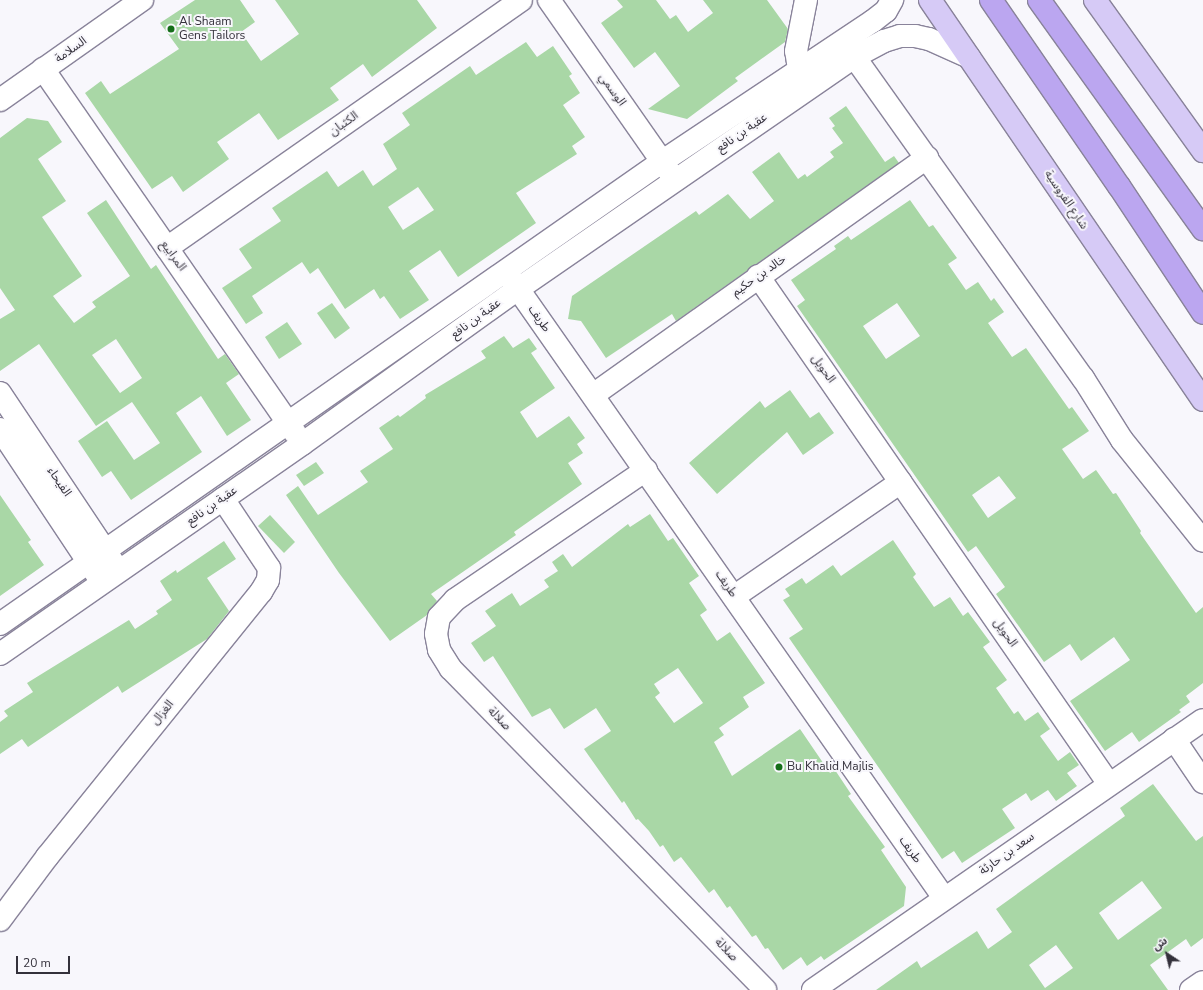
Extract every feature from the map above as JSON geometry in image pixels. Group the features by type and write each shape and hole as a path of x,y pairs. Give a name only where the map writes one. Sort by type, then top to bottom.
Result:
{"highway":[{"path":"991,0 1120,186 1203,314"},
{"path":"1039,0 1203,229"}],"main road":[{"name":"شارع الفروسية","path":"930,0 1203,400"},
{"path":"1096,0 1203,151"}],"street":[{"name":"السلامة","path":"0,100 142,0"},
{"name":"الكثبان","path":"167,248 521,0"},
{"name":"الوسمي","path":"549,0 675,179"},
{"path":"799,69 796,52 806,0"},
{"name":"عقبة بن نافع","path":"0,654 302,444 518,289 746,131 848,49 886,11 892,0"},
{"name":"عقبة بن نافع","path":"0,624 287,422 663,161 799,69 848,49 900,36 915,36 968,57"},
{"path":"848,49 1083,378 1122,440 1203,541"},
{"name":"المرابيع","path":"43,69 302,444"},
{"path":"734,113 746,131"},
{"name":"خالد بن حكيم","path":"593,396 758,276 927,158"},
{"name":"طريف","path":"506,271 735,596 944,898"},
{"name":"الحويل","path":"758,276 1109,784"},
{"name":"الفيحاء","path":"0,393 97,557"},
{"name":"الفيحاء","path":"0,429 111,577"},
{"name":"صلالة","path":"646,470 455,600 438,617 436,634 439,650 451,669 765,990"},
{"path":"735,596 901,482"},
{"name":"الغزال","path":"0,920 46,856 261,592 268,580 269,568 223,499"},
{"name":"سعد بن حارثة","path":"813,990 1203,720"},
{"path":"1174,739 1203,782"},
{"path":"1191,990 1203,982"}],"building":[{"path":"195,0 240,0 255,22 241,32 261,61 299,34 275,0 417,0 437,28 372,77 363,64 330,88 339,100 278,140 259,113 217,142 229,159 183,192 172,176 152,189 85,93 101,81 110,94 179,49 160,23"},
{"path":"617,0 656,0 670,19 676,15 688,32 713,13 703,0 767,0 788,29 785,42 735,78 738,81 687,119 648,109 680,86 655,52 634,68 601,23 623,7"},
{"path":"526,42 537,57 553,46 572,74 569,76 580,93 563,105 585,137 572,146 577,154 516,193 536,223 458,277 440,250 409,271 429,300 400,319 384,296 380,299 374,289 345,309 318,268 310,274 302,262 252,296 263,313 246,324 222,288 252,268 239,249 281,221 272,208 327,171 338,187 363,170 373,186 397,169 383,144 410,125 402,113 470,66 476,75","holes":["418,187 434,210 403,230 388,207"]},
{"path":"846,106 885,162 894,156 899,163 676,321 672,314 606,358 581,321 568,319 572,296 696,211 699,215 728,194 750,219 774,201 752,172 779,152 798,179 805,174 807,177 834,157 830,152 843,143 832,128 835,126 829,118"},
{"path":"27,118 48,121 62,142 38,159 66,201 42,217 82,276 53,296 74,323 96,307 92,302 130,276 87,213 106,200 151,269 156,265 218,359 225,354 239,374 226,383 251,420 227,436 201,396 176,413 202,452 131,500 111,471 102,477 78,441 107,421 134,460 160,443 132,402 96,426 39,344 0,371 0,319 15,310 0,288 0,138","holes":["116,339 142,378 120,393 92,355"]},
{"path":"910,200 929,227 933,225 957,258 948,264 966,290 978,282 991,301 994,298 1004,312 988,323 1012,357 1026,348 1069,409 1072,407 1089,431 1062,449 1083,479 1096,470 1113,494 1116,493 1141,531 1140,533 1196,613 1203,607 1203,683 1186,696 1190,702 1179,710 1181,712 1139,742 1132,732 1105,751 1070,701 1130,660 1114,637 1081,661 1070,644 1044,662 996,594 1005,587 976,546 968,552 797,306 805,300 791,280 836,249 834,246 848,236 851,240","holes":["897,303 920,336 886,359 863,326","999,476 1016,498 988,518 972,495"]},
{"path":"332,303 350,328 335,339 317,313"},
{"path":"287,322 302,344 279,359 265,337"},
{"path":"504,336 513,348 529,338 537,349 531,353 555,388 520,412 537,438 569,416 585,438 577,444 583,453 568,463 582,484 514,532 516,535 431,594 437,601 427,615 390,641 339,573 286,495 298,486 318,515 368,482 360,471 393,449 379,428 398,415 400,417 426,398 425,395 486,358 481,351"},
{"path":"790,390 810,418 819,412 834,433 803,455 787,432 717,494 689,463 760,401 765,408"},
{"path":"316,462 324,473 304,486 296,475"},
{"path":"0,495 31,540 28,542 44,565 0,596"},
{"path":"650,514 668,541 673,538 699,576 689,583 707,610 700,615 717,641 730,632 765,683 743,697 749,707 719,728 724,735 714,742 732,776 800,729 830,773 835,770 851,794 848,796 885,847 881,850 906,887 904,906 824,960 821,956 807,966 801,957 783,970 768,948 765,949 756,935 752,937 730,906 727,908 714,889 709,893 681,857 674,862 663,845 660,847 649,831 638,819 636,820 624,801 622,803 584,749 611,731 596,708 564,729 550,708 532,717 493,656 484,662 471,643 496,626 485,611 512,593 520,606 549,587 544,580 558,571 552,562 563,554 572,567 628,524 630,527","holes":["678,668 703,703 674,723 655,697 660,693 654,684"]},
{"path":"270,515 295,542 284,553 258,526"},
{"path":"893,540 916,574 913,577 934,607 950,597 963,616 968,612 990,642 983,647 1007,680 996,688 1014,714 1018,711 1025,721 1038,712 1050,729 1040,736 1058,761 1070,752 1079,765 1067,773 1077,786 1056,801 1048,790 1031,801 1026,793 1002,809 1015,828 962,863 954,851 942,859 789,638 803,629 783,600 790,596 785,589 802,578 806,584 833,565 841,576"},
{"path":"224,541 236,559 207,578 229,611 207,639 122,693 118,686 28,747 22,739 0,754 0,722 8,716 4,711 33,692 27,683 129,620 135,629 158,614 156,611 172,600 160,581 176,570 177,573"},
{"path":"1153,784 1196,841 1203,836 1203,938 1191,947 1186,939 1150,965 1168,990 876,990 917,961 921,968 977,931 988,949 1012,932 996,909 1125,816 1120,808","holes":["1142,881 1162,908 1118,940 1099,913","1056,945 1073,968 1045,988 1029,965"]}],"place":[{"name":"Al Shaam Gens Tailors","path":"171,29"},
{"name":"Bu Khalid Majlis","path":"779,767"}]}
